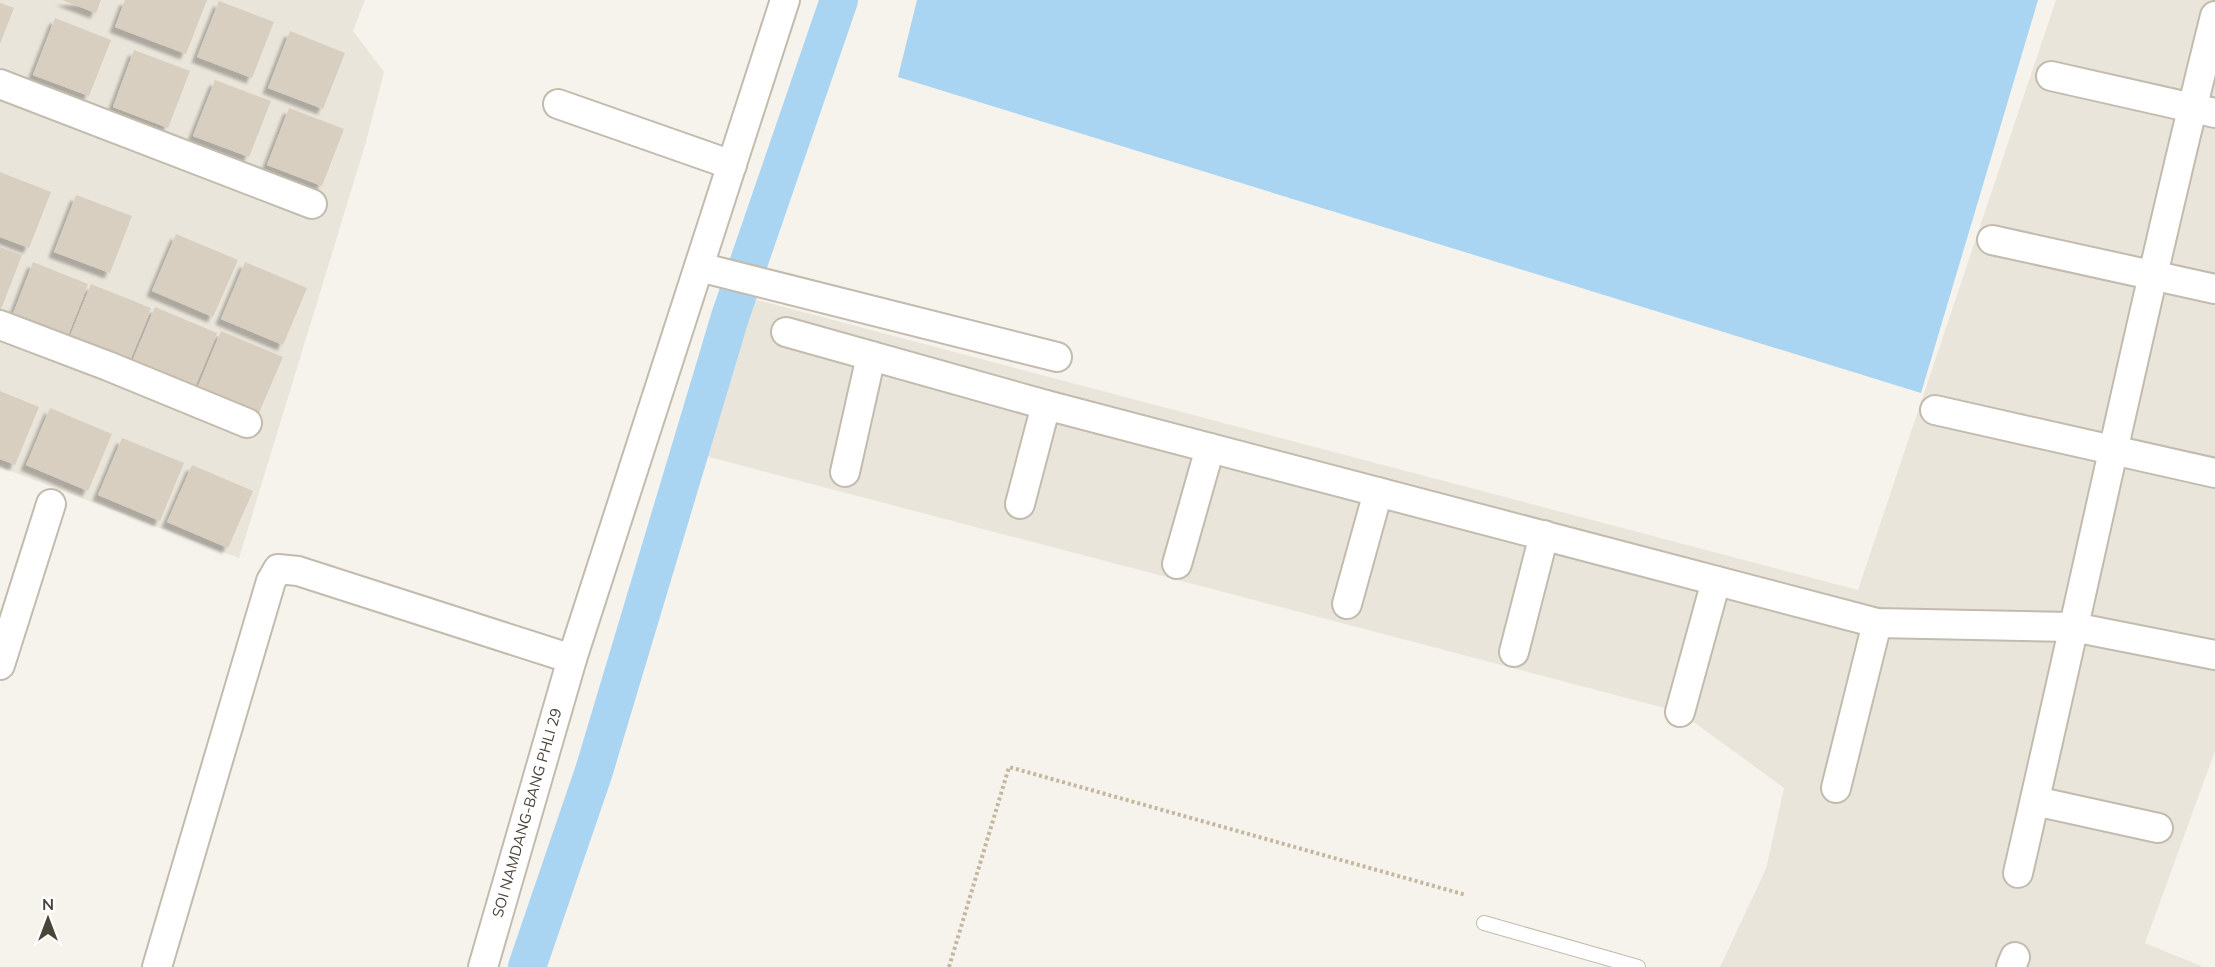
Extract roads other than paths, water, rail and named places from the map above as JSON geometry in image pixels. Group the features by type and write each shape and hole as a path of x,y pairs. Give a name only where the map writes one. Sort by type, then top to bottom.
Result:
{"street":[{"name":"SOI NAMDANG-BANG PHLI 29","path":"483,967 572,659 785,0"},
{"path":"2018,873 2154,275 2204,110 2215,16"},
{"path":"2051,76 2204,110"},
{"path":"0,84 312,204"},
{"path":"558,104 732,165"},
{"path":"1992,240 2215,289"},
{"path":"699,267 1056,357"},
{"path":"0,325 248,423"},
{"path":"786,332 1046,405 1876,623 2073,627 2215,655"},
{"path":"845,472 871,356"},
{"path":"1020,504 1046,405"},
{"path":"1935,410 2215,473"},
{"path":"1177,564 1210,448"},
{"path":"1347,604 1378,492"},
{"path":"0,665 51,504"},
{"path":"1514,652 1544,535"},
{"path":"157,967 271,581 278,569 298,571 572,659"},
{"path":"1680,712 1716,581"},
{"path":"1836,788 1876,623"},
{"path":"2035,801 2158,828"}],"lane":[{"path":"1484,923 1638,967"}],"water":[{"path":"917,0 2038,0 1921,393 898,77"}],"waterway":[{"path":"527,967 594,771 730,317 839,0"}]}
